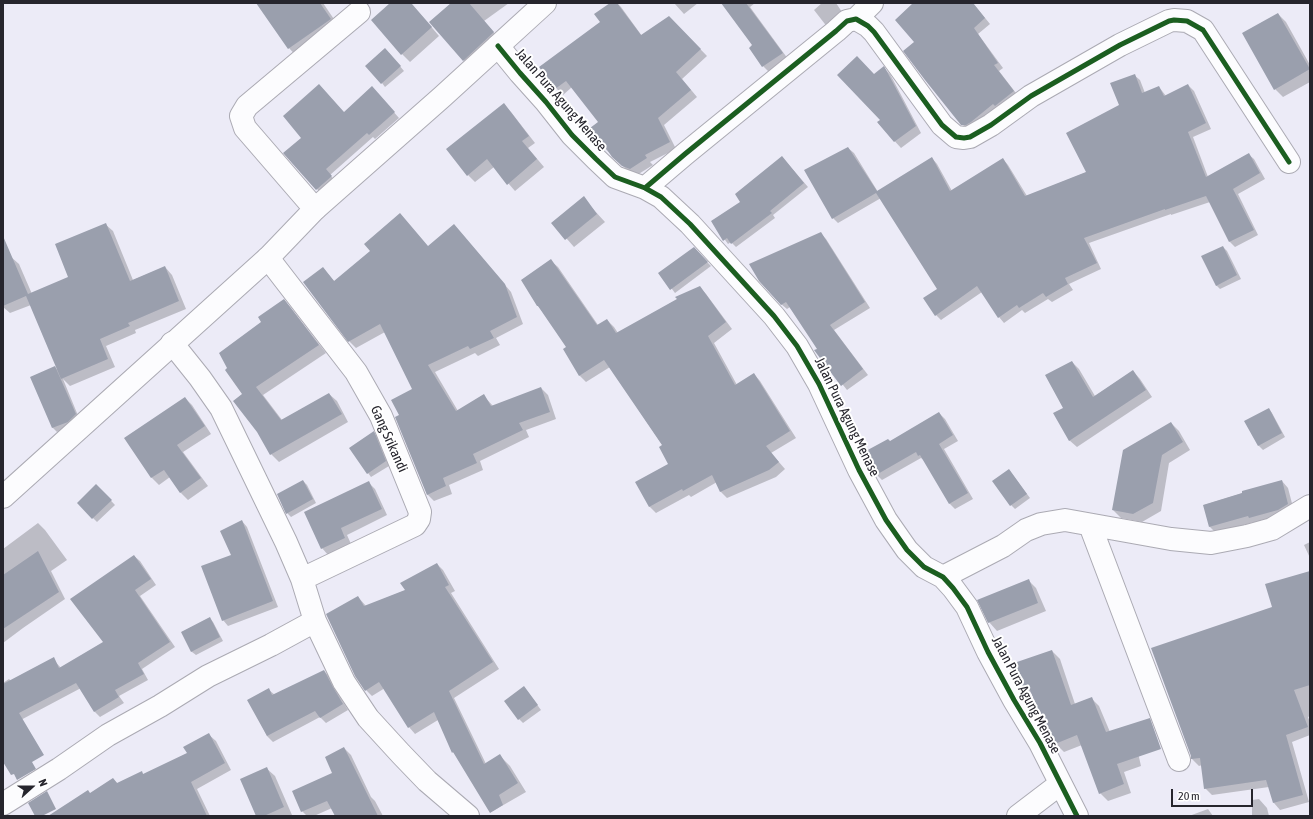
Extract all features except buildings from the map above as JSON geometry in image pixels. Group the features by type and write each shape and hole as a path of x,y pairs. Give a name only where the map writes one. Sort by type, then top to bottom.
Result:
{"street":[{"path":"3,497 268,258 316,209 545,3"},
{"path":"645,188 847,21 856,19 872,3"},
{"path":"316,209 245,128 241,116 248,106 359,12"},
{"path":"856,19 868,26 874,32 942,125 956,136 964,138 970,137 991,125 1032,96 1120,45 1169,21 1174,20 1187,22 1203,30 1289,162"},
{"name":"Jalan Pura Agung Menase","path":"498,46 572,135 615,177 645,188 661,197 690,224 774,316 797,346 819,384 859,470 886,520 907,550 924,567 943,578 953,588 967,607 988,652 1014,700 1040,743 1077,816"},
{"name":"Gang Srikandi","path":"268,258 356,372 381,416 420,512 419,519 415,524 302,579"},
{"path":"172,343 200,378 221,408 286,542 302,579 315,622 344,682 368,718 427,781 468,816"},
{"path":"943,578 1003,546 1026,530 1041,524 1065,520 1171,539 1210,543 1247,536 1272,529 1310,506"},
{"path":"1090,525 1179,760"},
{"path":"3,804 59,769 108,735 160,706 208,676 315,622"},
{"path":"1018,816 1060,784"}],"cycle path":[{"path":"645,188 847,21 856,19 868,26 874,32 942,125 956,137 964,138 970,137 991,125 1031,96 1120,45 1169,21 1187,21 1203,30 1289,162"},
{"path":"498,46 572,135 615,177 645,188 661,197 690,224 774,316 797,346 819,384 859,470 886,520 907,550 924,567 943,577 967,607 988,652 1014,700 1040,743 1077,816"}]}
